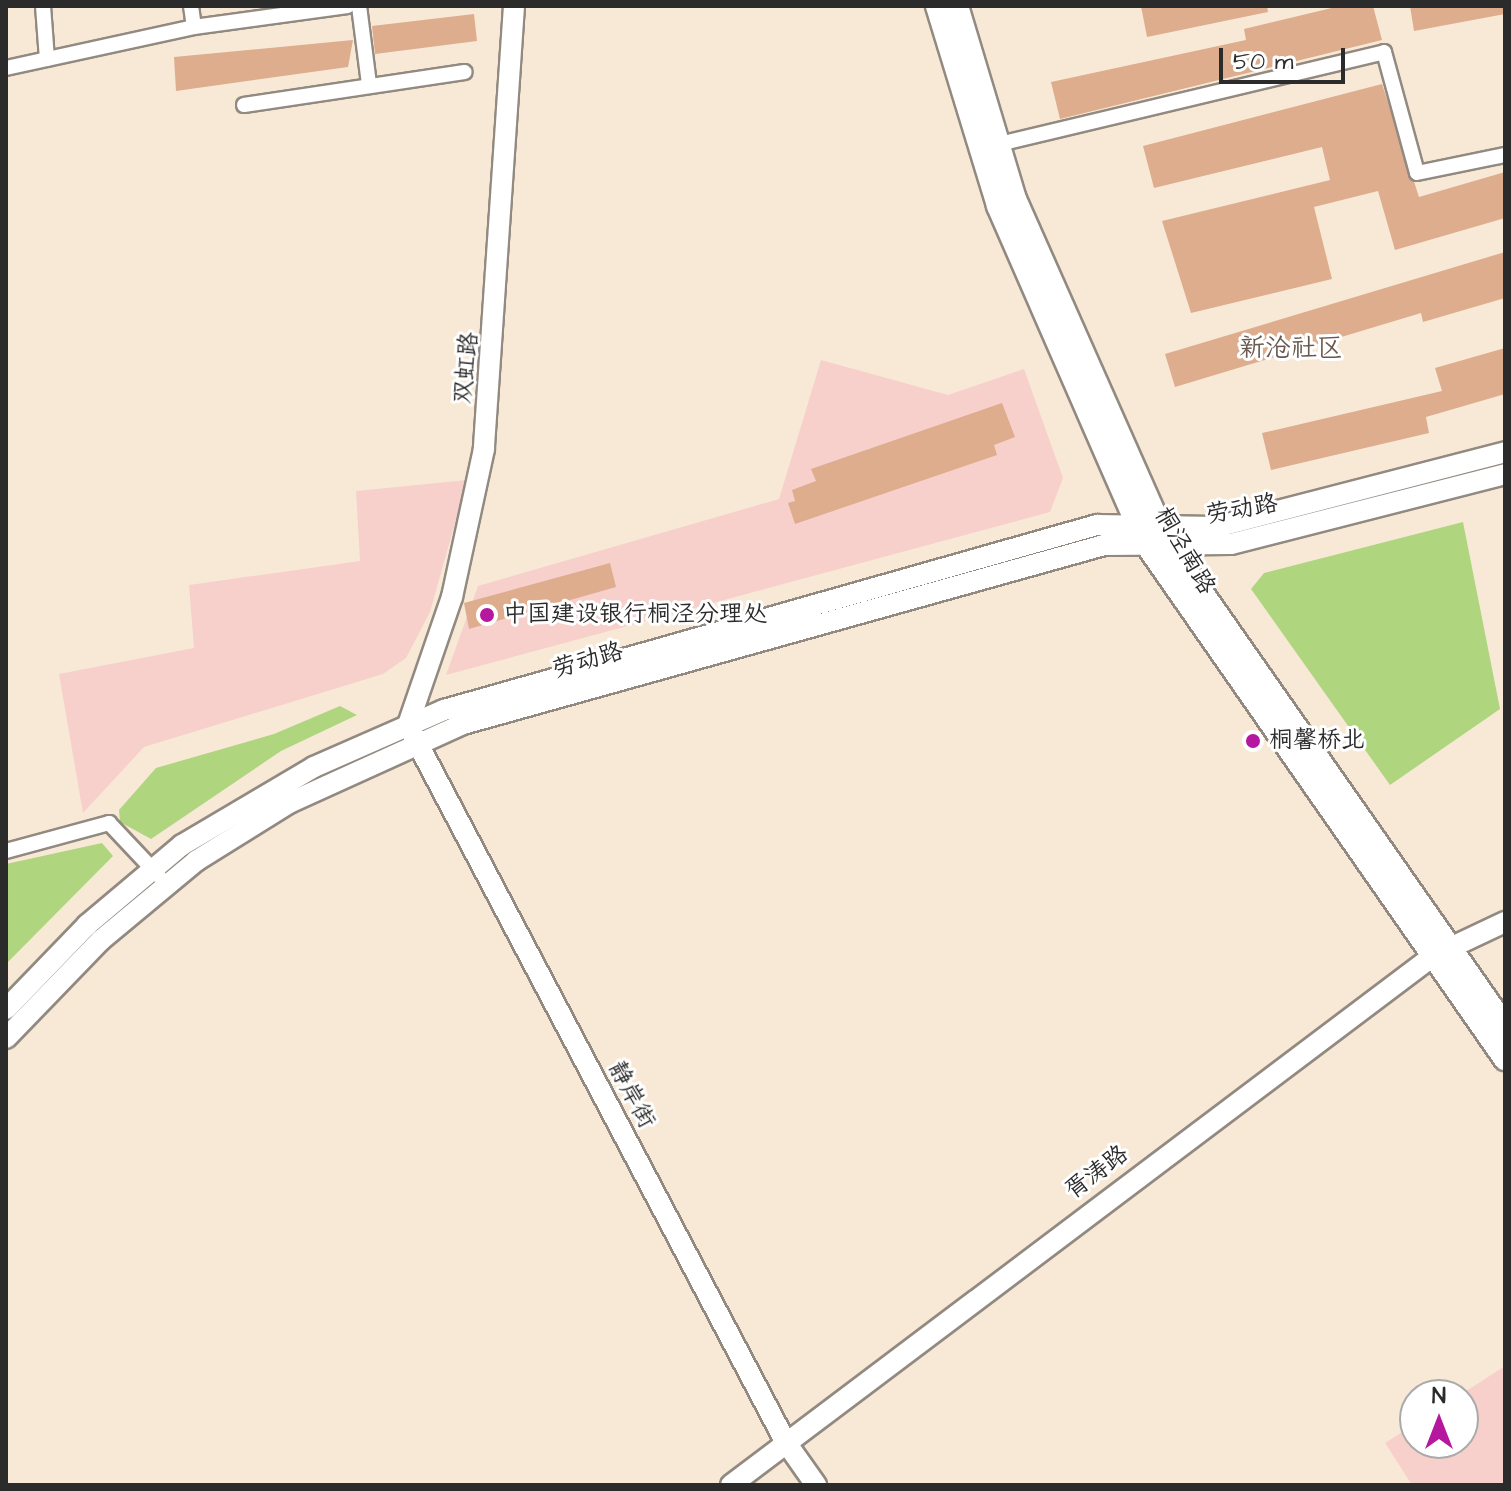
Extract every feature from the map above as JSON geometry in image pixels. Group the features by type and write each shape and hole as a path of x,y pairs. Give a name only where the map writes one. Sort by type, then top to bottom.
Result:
{"main road":[{"name":"桐泾南路","path":"937,6 998,206 1153,535 1440,950 1505,1059"},
{"name":"桐泾南路","path":"957,6 995,145 1153,535"},
{"name":"桐泾南路","path":"1440,950 1505,1026"}],"street":[{"path":"43,6 47,59"},
{"path":"191,6 194,27"},
{"path":"6,68 194,27 348,6"},
{"path":"359,6 369,84"},
{"name":"双虹路","path":"412,734 452,597 484,449 514,6"},
{"path":"995,145 1384,52 1417,173 1505,155"},
{"path":"244,105 465,72"},
{"name":"劳动路","path":"1153,535 1216,527 1505,452"},
{"name":"劳动路","path":"6,1009 257,797 412,734 491,694 1097,525 1231,544 1505,474"},
{"name":"静岸街","path":"412,734 785,1441 816,1485"},
{"path":"6,851 109,823 159,877"},
{"name":"劳动路","path":"6,1038 159,877"},
{"name":"胥涛路","path":"731,1485 785,1441 1440,950 1505,922"}],"shaded area":[{"path":"821,360 948,395 1024,369 1063,478 1050,512 446,675 478,586 779,499"},
{"path":"467,480 430,612 406,658 383,674 144,747 83,813 59,674 194,648 189,585 360,561 356,491"},
{"path":"1505,1366 1505,1485 1412,1485 1385,1443 1399,1434 1399,1459 1479,1459 1479,1383"}],"green space":[{"path":"1463,522 1500,709 1390,785 1251,589 1264,573"},
{"path":"340,706 357,715 281,751 151,839 120,822 119,810 156,768 274,734"},
{"path":"102,843 113,856 6,964 6,864"}],"building":[{"path":"1141,6 1267,6 1268,12 1147,37"},
{"path":"1340,6 1373,6 1382,40 1060,119 1051,82 1246,40 1244,29"},
{"path":"1410,6 1505,6 1505,14 1414,31"},
{"path":"474,14 477,41 375,54 372,26"},
{"path":"353,40 348,67 176,91 174,57"},
{"path":"1382,84 1419,197 1505,172 1505,218 1395,250 1378,191 1314,207 1332,279 1191,313 1162,221 1330,180 1322,147 1154,188 1143,146"},
{"path":"1505,252 1505,298 1423,322 1421,313 1175,387 1165,354"},
{"path":"1505,348 1505,394 1426,417 1429,433 1271,470 1262,433 1442,391 1435,368"},
{"path":"1002,403 1015,437 994,445 997,455 795,524 788,503 795,501 792,490 816,481 811,469"},
{"path":"610,563 616,587 469,629 464,603"}],"place":[{"name":"中国建设银行桐泾分理处","path":"487,615"},
{"name":"桐馨桥北","path":"1253,741"}],"district":[{"name":"新沧社区","path":"1291,349"}]}
